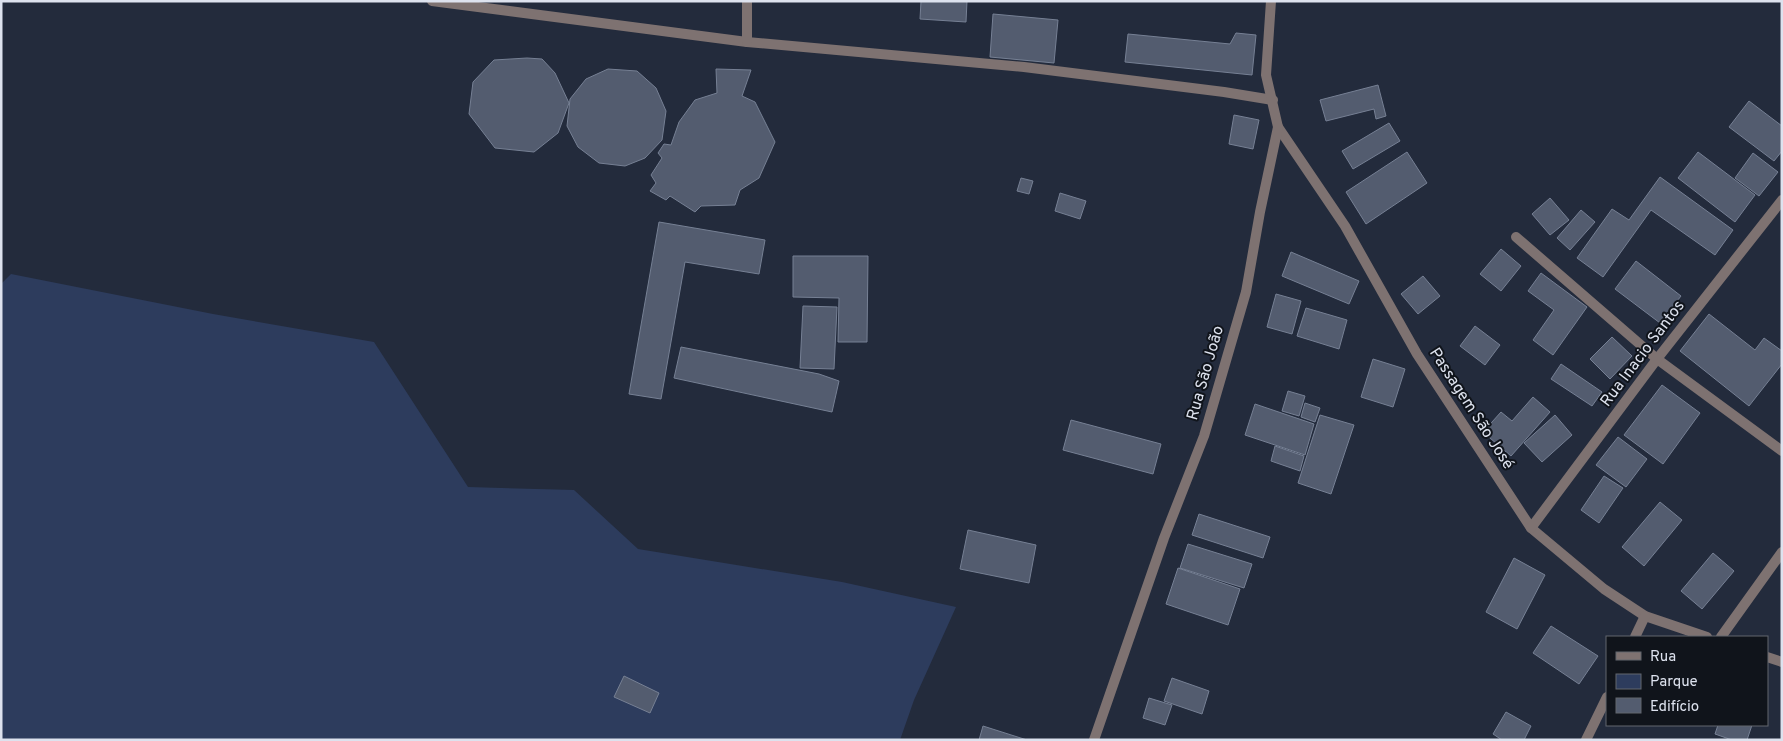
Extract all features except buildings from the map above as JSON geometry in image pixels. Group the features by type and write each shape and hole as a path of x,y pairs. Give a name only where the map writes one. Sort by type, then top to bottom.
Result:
{"street":[{"path":"432,1 747,42 1024,67 1273,100"},
{"path":"747,42 748,1"},
{"name":"Rua São João","path":"1094,740 1164,538 1204,436 1246,292 1278,127 1266,75 1271,1"},
{"name":"Passagem São José","path":"1278,127 1345,226 1417,354 1531,528 1604,589 1645,616 1704,636"},
{"name":"Rua Inacio Santos","path":"1531,528 1657,359 1782,200"},
{"path":"1516,236 1657,359 1782,451"},
{"path":"1722,636 1782,552"},
{"path":"1635,636 1645,616"},
{"path":"1768,657 1782,662"},
{"path":"1586,740 1606,698"}],"green space":[{"path":"11,274 213,314 374,342 468,487 574,490 638,549 842,582 956,607 914,700 900,740 1,740 1,284"}]}
